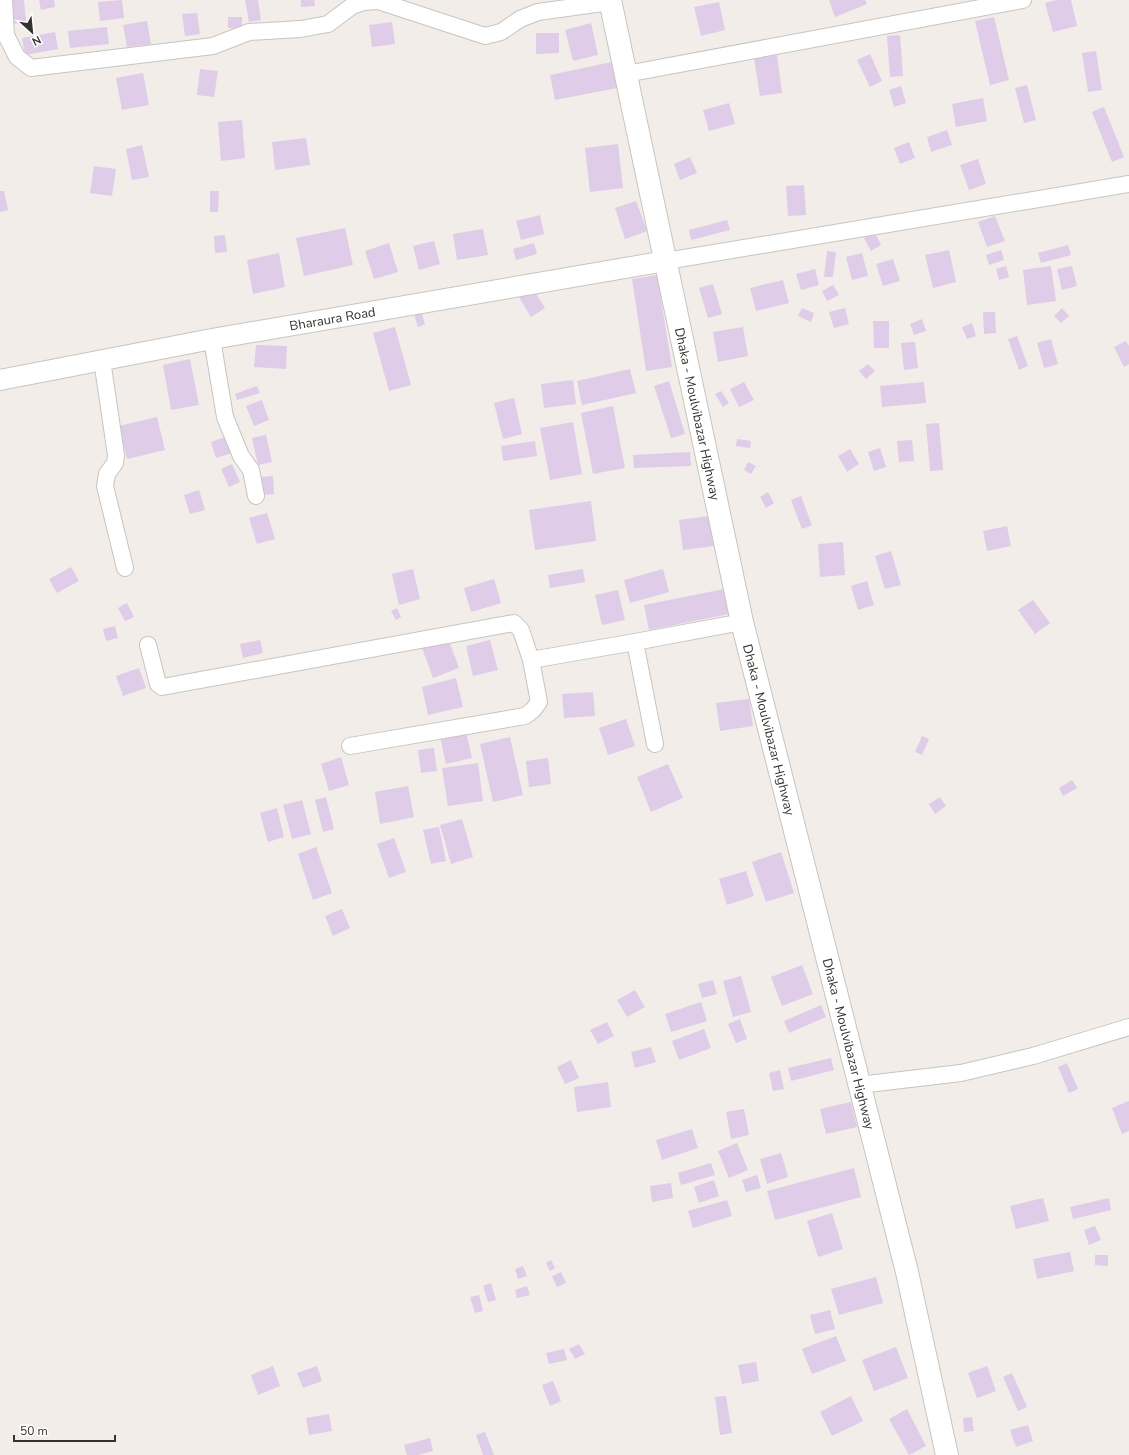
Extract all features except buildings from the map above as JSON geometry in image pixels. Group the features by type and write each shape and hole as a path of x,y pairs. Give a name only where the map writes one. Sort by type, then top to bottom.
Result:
{"highway":[{"name":"Dhaka - Moulvibazar Highway","path":"610,1 742,622 906,1272 947,1455"}],"main road":[{"name":"Bharaura Road","path":"0,380 212,338 666,261"}],"street":[{"path":"4,0 6,36 16,57 31,68 213,46 249,32 301,29 328,24 352,6 364,2 378,1 485,36 502,32 520,19 538,12 610,1"},
{"path":"626,74 1023,0"},
{"path":"666,261 1129,184"},
{"path":"212,338 225,417 241,456 251,470 256,496"},
{"path":"102,360 116,454 115,463 108,474 105,486 125,568"},
{"path":"148,645 158,684 162,687 514,622 521,630 531,660 539,702 533,710 525,716 350,746"},
{"path":"531,660 742,622"},
{"path":"635,642 655,744"},
{"path":"859,1085 961,1073 1033,1056 1129,1027"}]}
